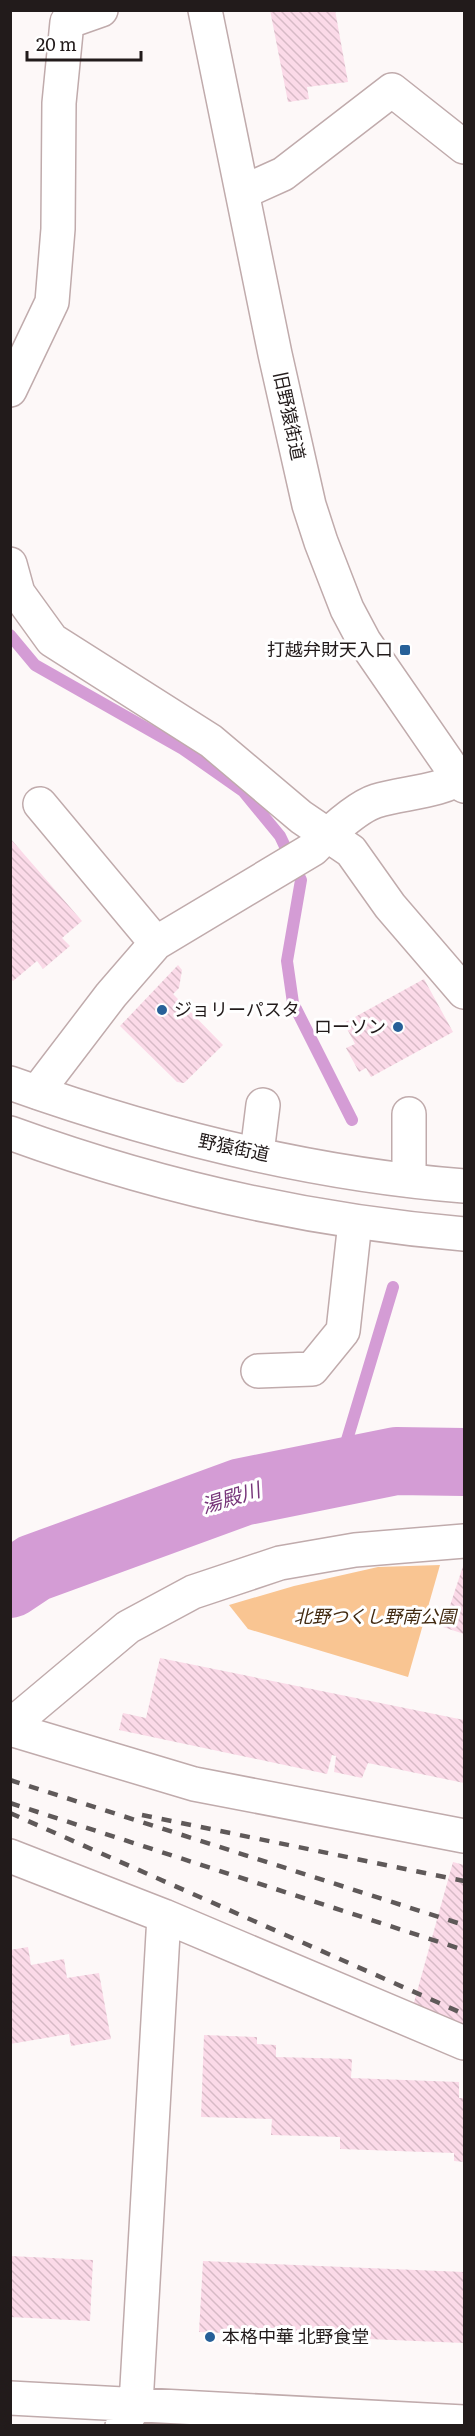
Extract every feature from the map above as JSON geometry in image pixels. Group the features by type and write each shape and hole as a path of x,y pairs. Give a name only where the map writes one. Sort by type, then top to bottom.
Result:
{"street":[{"path":"10,390 52,302 58,229 58,103 67,21 101,10"},
{"name":"旧野猿街道","path":"205,10 283,389 309,505 321,542 347,609 364,641 463,780"},
{"path":"243,192 283,174 392,90 465,147"},
{"path":"10,564 18,593 52,640 211,741 301,818 320,842 351,851 390,906 465,992"},
{"path":"463,780 374,801 320,842 214,913 156,943 104,1004 24,1087 11,1135 187,1188 355,1222 465,1234"},
{"path":"40,804 156,943"},
{"name":"野猿街道","path":"24,1087 164,1132 257,1153 350,1172 465,1186"},
{"path":"257,1153 264,1105"},
{"path":"409,1114 409,1180"},
{"path":"258,1371 312,1369 343,1331 355,1222"},
{"path":"10,1727 128,1628 193,1592 280,1563 355,1550 465,1541"},
{"path":"10,1727 194,1784 465,1836"},
{"path":"10,1857 164,1916 465,2043"},
{"path":"139,2418 164,1916"},
{"path":"10,2398 139,2418 465,2422"}],"green space":[{"name":"北野つくし野南公園","path":"440,1565 408,1677 248,1629 229,1605 294,1586 378,1567"}],"building":[{"path":"270,10 335,10 348,82 307,87 309,99 288,102"},
{"path":"10,838 82,921 62,938 70,946 43,969 37,961 13,981 10,978"},
{"name":"ジョリーパスタ","path":"178,965 182,970 179,988 173,994 223,1045 184,1083 177,1082 120,1026"},
{"name":"ローソン","path":"424,979 453,1032 371,1077 366,1068 359,1072 346,1048 355,1044 344,1023"},
{"path":"464,1563 464,1634 443,1627"},
{"path":"160,1658 464,1720 464,1783 368,1763 362,1778 334,1772 336,1756 332,1755 327,1774 119,1730 123,1713 146,1718"},
{"path":"453,1862 464,1865 464,2025 413,2006"},
{"path":"28,1947 31,1965 64,1959 67,1978 99,1973 111,2039 71,2046 69,2034 10,2044 10,1950"},
{"path":"204,2035 257,2037 257,2044 276,2045 276,2057 352,2059 351,2078 459,2082 459,2098 464,2098 464,2162 454,2161 454,2153 340,2149 340,2137 271,2135 272,2119 201,2117"},
{"path":"10,2256 93,2260 90,2321 10,2317"},
{"path":"203,2261 464,2272 464,2343 199,2332"}],"waterway":[{"path":"10,635 35,665 183,749 243,791 280,836 301,880 287,961 293,1003 352,1120"},
{"path":"337,1473 393,1287"},
{"name":"湯殿川","path":"10,1584 34,1568 242,1492 396,1461 464,1462"}],"railway":[{"path":"10,1780 464,1925"},
{"path":"10,1803 464,1950"},
{"path":"10,1813 464,2014"},
{"path":"142,1815 464,1881"}],"place":[{"name":"打越弁財天入口","path":"405,650"},
{"name":"ジョリーパスタ","path":"162,1010"},
{"name":"ローソン","path":"398,1027"},
{"name":"本格中華 北野食堂","path":"210,2337"}]}
